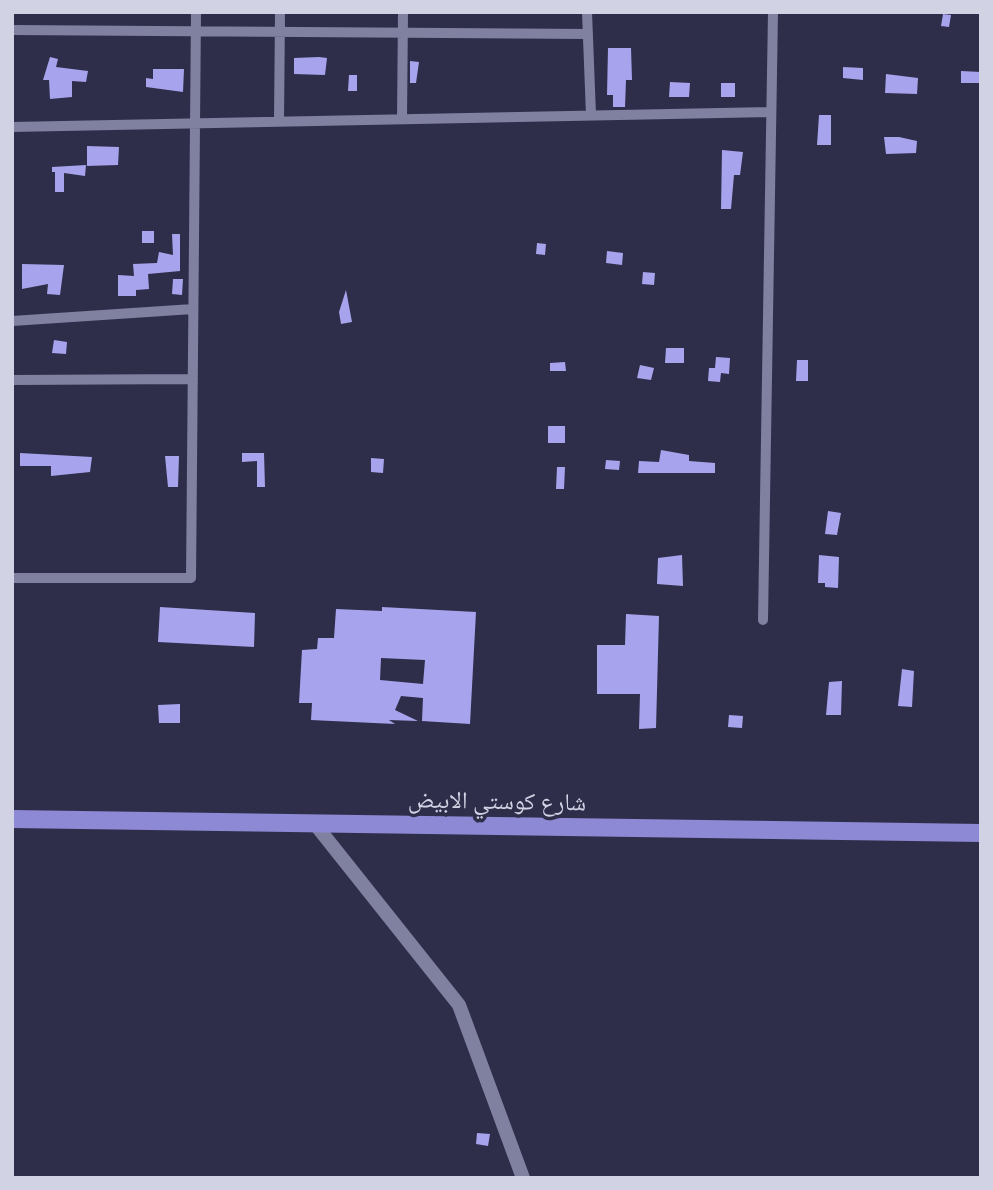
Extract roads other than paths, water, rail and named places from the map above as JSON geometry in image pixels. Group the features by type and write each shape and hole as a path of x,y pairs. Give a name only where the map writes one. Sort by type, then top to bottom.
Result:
{"highway":[{"name":"شارع كوستي الابيض","path":"12,819 981,833"}],"street":[{"path":"12,578 191,578 196,12"},
{"path":"279,12 279,121"},
{"path":"402,119 403,12"},
{"path":"587,12 590,115"},
{"path":"763,620 773,12"},
{"path":"12,30 279,34 588,34"},
{"path":"12,127 771,112"},
{"path":"12,321 193,309"},
{"path":"12,380 193,379"},
{"path":"315,824 459,1005 523,1178"}]}
